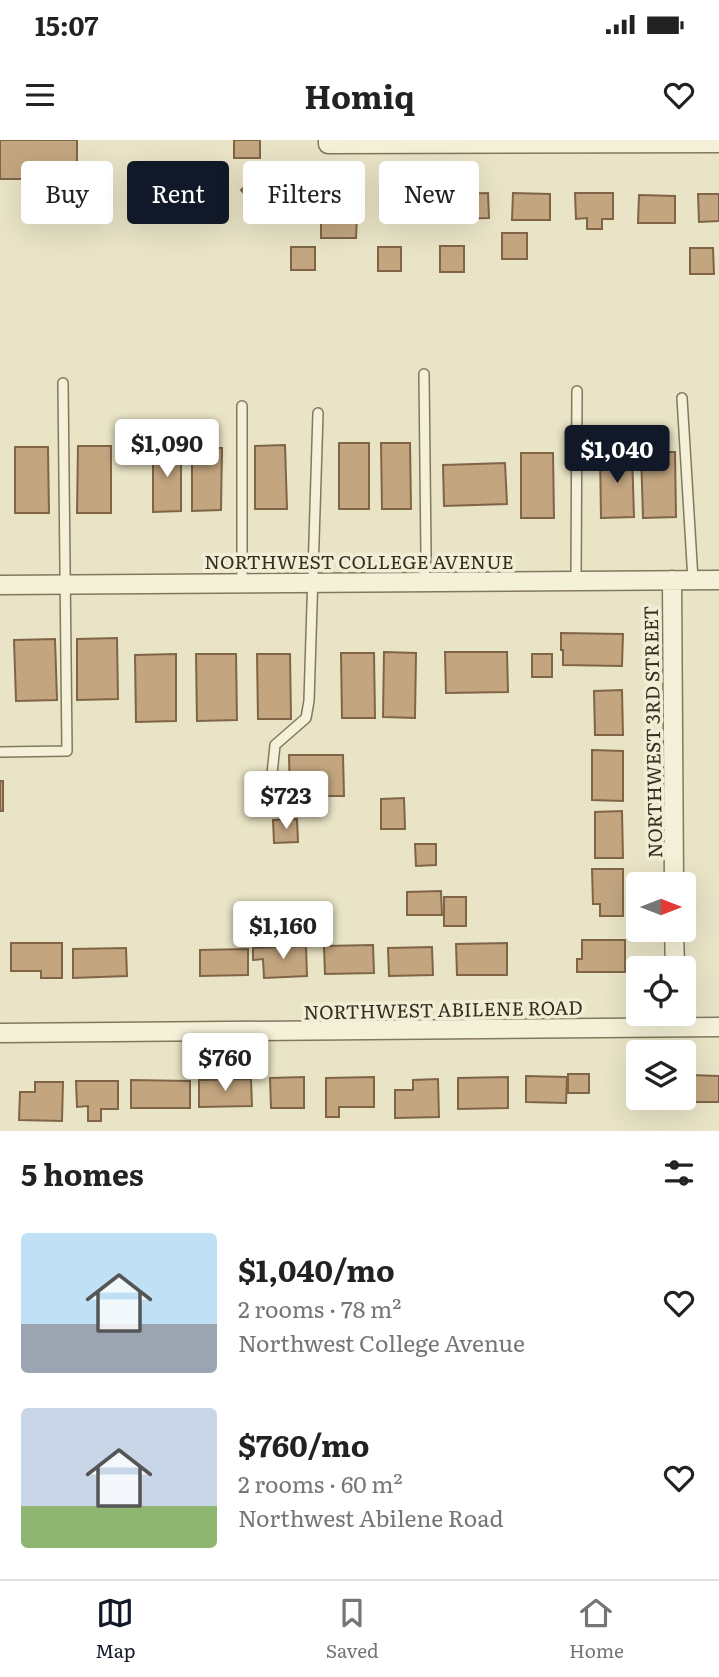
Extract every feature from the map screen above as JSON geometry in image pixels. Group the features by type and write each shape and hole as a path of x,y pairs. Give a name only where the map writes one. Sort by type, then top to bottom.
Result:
{"street":[{"path":"328,142 719,144"},
{"name":"NORTHWEST 3RD STREET","path":"672,580 674,872"},
{"name":"NORTHWEST COLLEGE AVENUE","path":"0,584 719,580"},
{"name":"NORTHWEST ABILENE ROAD","path":"0,1033 626,1022"},
{"name":"NORTHWEST ABILENE ROAD","path":"696,1024 719,1027"}],"lane":[{"path":"424,374 424,582"},
{"path":"0,752 67,751 63,383"},
{"path":"576,581 577,391"},
{"path":"682,398 693,580"},
{"path":"242,407 242,583"},
{"path":"272,774 275,745 306,718 309,701 318,412"}],"building":[{"path":"0,140 77,140 77,161 21,161 21,179 0,179"},
{"path":"234,140 260,140 260,158 234,158"},
{"path":"479,193 488,193 489,218 479,218"},
{"path":"513,193 550,194 550,220 512,220"},
{"path":"575,193 613,193 613,219 602,219 602,229 587,229 587,218 576,219"},
{"path":"698,194 719,194 719,221 699,222"},
{"path":"639,195 675,196 675,223 638,223"},
{"path":"321,224 357,224 356,238 321,238"},
{"path":"502,233 527,233 527,259 502,259"},
{"path":"440,246 464,246 464,272 440,272"},
{"path":"291,247 315,247 315,270 291,270"},
{"path":"378,247 401,247 401,271 378,271"},
{"path":"690,248 713,248 714,274 690,274"},
{"path":"339,443 369,443 369,509 339,509"},
{"path":"381,443 410,443 411,509 382,509"},
{"path":"285,445 287,509 255,509 255,446"},
{"path":"78,446 111,446 111,513 77,513"},
{"path":"15,447 48,447 49,513 15,513"},
{"path":"153,447 181,447 181,511 153,512"},
{"path":"192,448 222,448 221,510 192,511"},
{"path":"600,452 632,452 634,517 601,518"},
{"path":"641,452 675,452 676,517 643,518"},
{"path":"521,453 553,453 554,518 521,518"},
{"path":"505,463 507,504 444,506 443,465"},
{"path":"561,633 623,634 622,666 563,665"},
{"path":"117,638 118,699 77,700 77,639"},
{"path":"55,639 57,700 16,701 14,640"},
{"path":"384,652 416,653 415,718 383,717"},
{"path":"445,652 507,652 508,692 446,693"},
{"path":"341,653 374,653 375,718 342,718"},
{"path":"176,654 176,721 136,722 135,655"},
{"path":"196,654 236,654 237,720 197,721"},
{"path":"257,654 290,654 291,719 258,719"},
{"path":"532,654 552,654 552,677 532,677"},
{"path":"622,690 623,735 595,735 594,691"},
{"path":"592,750 623,751 623,801 592,800"},
{"path":"289,755 343,755 344,796 290,796"},
{"path":"0,781 3,781 3,811 0,811"},
{"path":"404,798 405,829 381,829 381,799"},
{"path":"622,811 623,858 595,858 595,812"},
{"path":"297,819 298,842 274,843 273,820"},
{"path":"415,844 436,844 436,865 416,866"},
{"path":"592,869 623,869 623,916 600,916 600,904 593,904"},
{"path":"441,891 442,915 407,915 407,892"},
{"path":"444,897 466,897 466,926 444,926"},
{"path":"582,940 625,940 625,972 577,972 577,959 582,959"},
{"path":"11,943 62,943 62,978 41,978 41,971 11,971"},
{"path":"507,943 507,975 457,975 456,944"},
{"path":"373,945 374,973 325,974 324,946"},
{"path":"306,946 307,976 264,978 263,959 253,960 253,948"},
{"path":"432,947 433,975 389,976 388,948"},
{"path":"126,948 127,976 73,978 73,949"},
{"path":"248,949 248,975 200,976 200,950"},
{"path":"568,1074 589,1074 589,1093 568,1093"},
{"path":"696,1075 719,1076 719,1102 696,1102"},
{"path":"526,1076 567,1077 566,1103 526,1102"},
{"path":"304,1077 304,1108 271,1108 270,1078"},
{"path":"374,1077 374,1107 339,1107 339,1117 326,1117 326,1078"},
{"path":"508,1077 508,1108 458,1109 458,1078"},
{"path":"251,1079 252,1106 199,1107 199,1080"},
{"path":"438,1079 439,1117 395,1118 395,1090 413,1090 413,1080"},
{"path":"131,1080 190,1081 190,1108 131,1108"},
{"path":"76,1081 118,1081 118,1109 101,1109 101,1121 88,1121 88,1106 77,1107"},
{"path":"35,1082 63,1082 62,1121 19,1120 20,1092 35,1092"}]}
